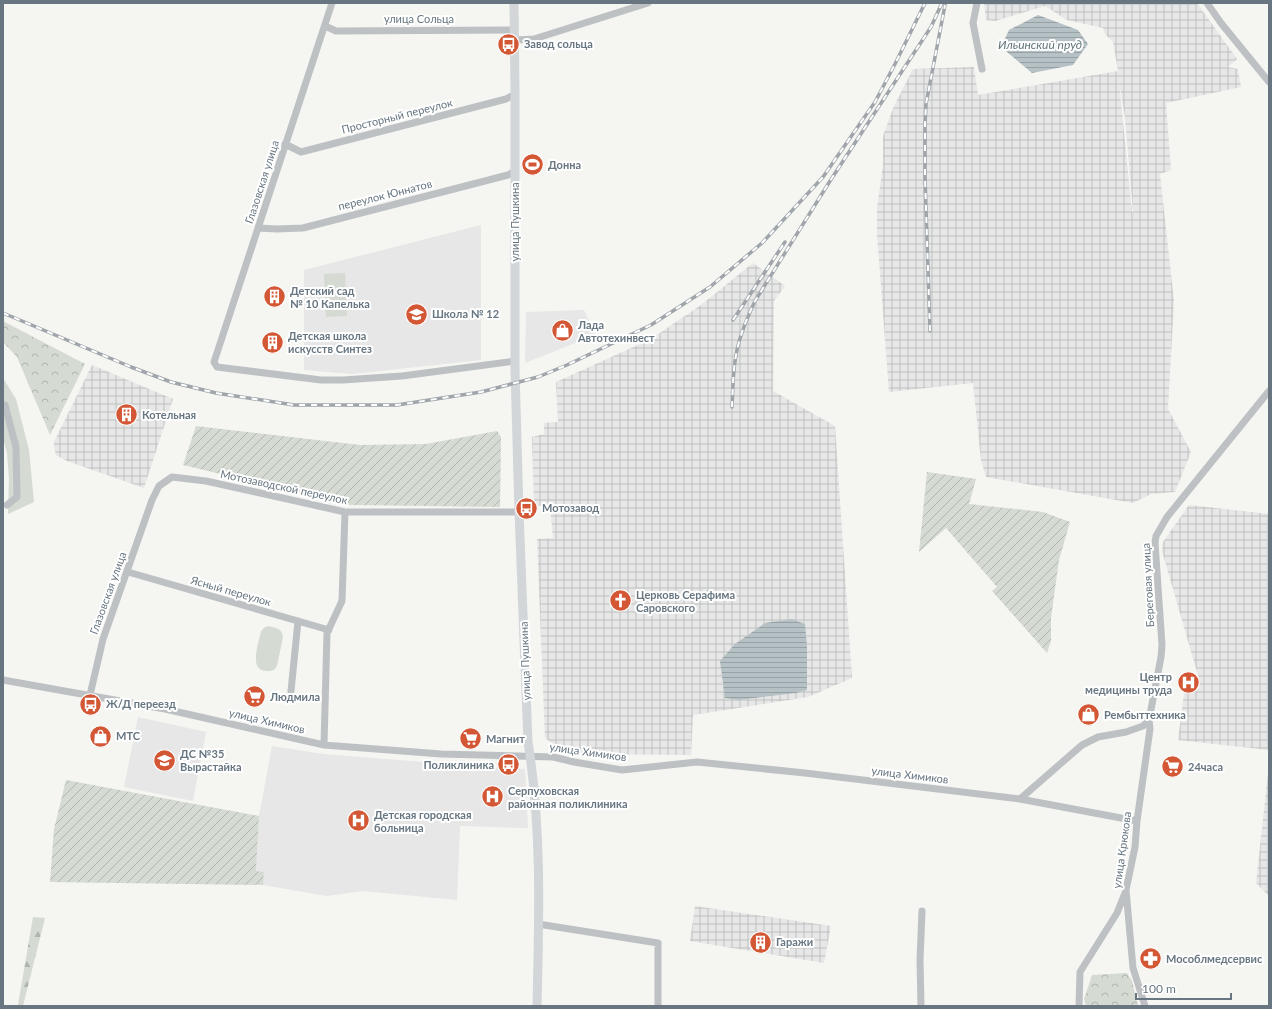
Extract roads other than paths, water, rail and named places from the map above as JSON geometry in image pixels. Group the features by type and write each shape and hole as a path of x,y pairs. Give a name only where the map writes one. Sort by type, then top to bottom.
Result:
{"street":[{"name":"Глазовская улица","path":"332,3 214,362 217,367 321,380 402,376 515,366"},
{"name":"улица Пушкина","path":"514,3 515,366 528,742 533,769 538,861 537,1006"},
{"path":"515,40 534,39 648,3"},
{"path":"977,3 973,23 982,69"},
{"path":"1207,3 1269,82"},
{"name":"улица Сольца","path":"325,26 336,31 514,30"},
{"name":"Просторный переулок","path":"285,144 301,152 506,99 515,94"},
{"name":"переулок Юннатов","path":"258,228 303,228 508,175 515,171"},
{"name":"Береговая улица","path":"1149,720 1162,645 1155,552 1156,536 1167,518 1269,391"},
{"path":"4,404 16,448 17,497 7,505"},
{"name":"Мотозаводской переулок","path":"152,500 159,486 172,477 206,481 345,512 519,512"},
{"name":"Глазовская улица","path":"90,695 103,639 128,572 152,500"},
{"path":"324,745 327,634 342,601 345,512"},
{"name":"Ясный переулок","path":"128,572 328,630"},
{"path":"291,690 298,622"},
{"name":"улица Химиков","path":"3,680 165,709 324,745 441,754 553,756 574,762 622,770 697,762 805,773 1020,799 1137,821"},
{"path":"1020,799 1082,745 1098,737 1126,732 1143,726 1149,720"},
{"name":"улица Крюкова","path":"1145,1006 1133,968 1126,890 1135,847 1137,821 1150,729 1149,720"},
{"path":"1080,1006 1080,972 1117,913 1126,890"},
{"path":"922,911 920,960 922,1006"},
{"path":"538,924 658,943 658,1006"}],"water":[{"name":"Ильинский пруд","path":"1038,15 1078,30 1088,44 1073,65 1032,73 1001,47 1009,30"},
{"path":"792,619 805,624 807,646 807,690 796,693 738,700 725,698 720,661 735,644 765,623"}],"railway":[{"path":"3,313 131,367 171,382 216,393 294,405 397,405 481,392 538,377 567,365 651,325 710,287 762,243 823,177 875,102 925,3"},
{"path":"732,407 737,350 744,326 755,301 830,181 931,27 942,3"},
{"path":"930,331 925,177 925,125 926,104 945,5"},
{"path":"733,320 785,242"}],"place":[{"name":"Завод сольца","path":"508,44"},
{"name":"Донна","path":"533,165"},
{"name":"Детский сад № 10 Капелька","path":"275,297"},
{"name":"Школа № 12","path":"416,314"},
{"name":"Лада Автотехинвест","path":"562,331"},
{"name":"Детская школа искусств Синтез","path":"272,342"},
{"name":"Котельная","path":"126,415"},
{"name":"Мотозавод","path":"527,508"},
{"name":"Церковь Серафима Саровского","path":"620,601"},
{"name":"Центр медицины труда","path":"1188,683"},
{"name":"Людмила","path":"255,697"},
{"name":"Ж/Д переезд","path":"90,704"},
{"name":"Рембыттехника","path":"1089,715"},
{"name":"МТС","path":"100,736"},
{"name":"Магнит","path":"471,739"},
{"name":"ДС №35 Вырастайка","path":"165,760"},
{"name":"Поликлиника","path":"509,765"},
{"name":"24часа","path":"1173,767"},
{"name":"Серпуховская районная поликлиника","path":"493,797"},
{"name":"Детская городская больница","path":"359,821"},
{"name":"Гаражи","path":"761,942"},
{"name":"Мособлмедсервис","path":"1150,959"}]}
